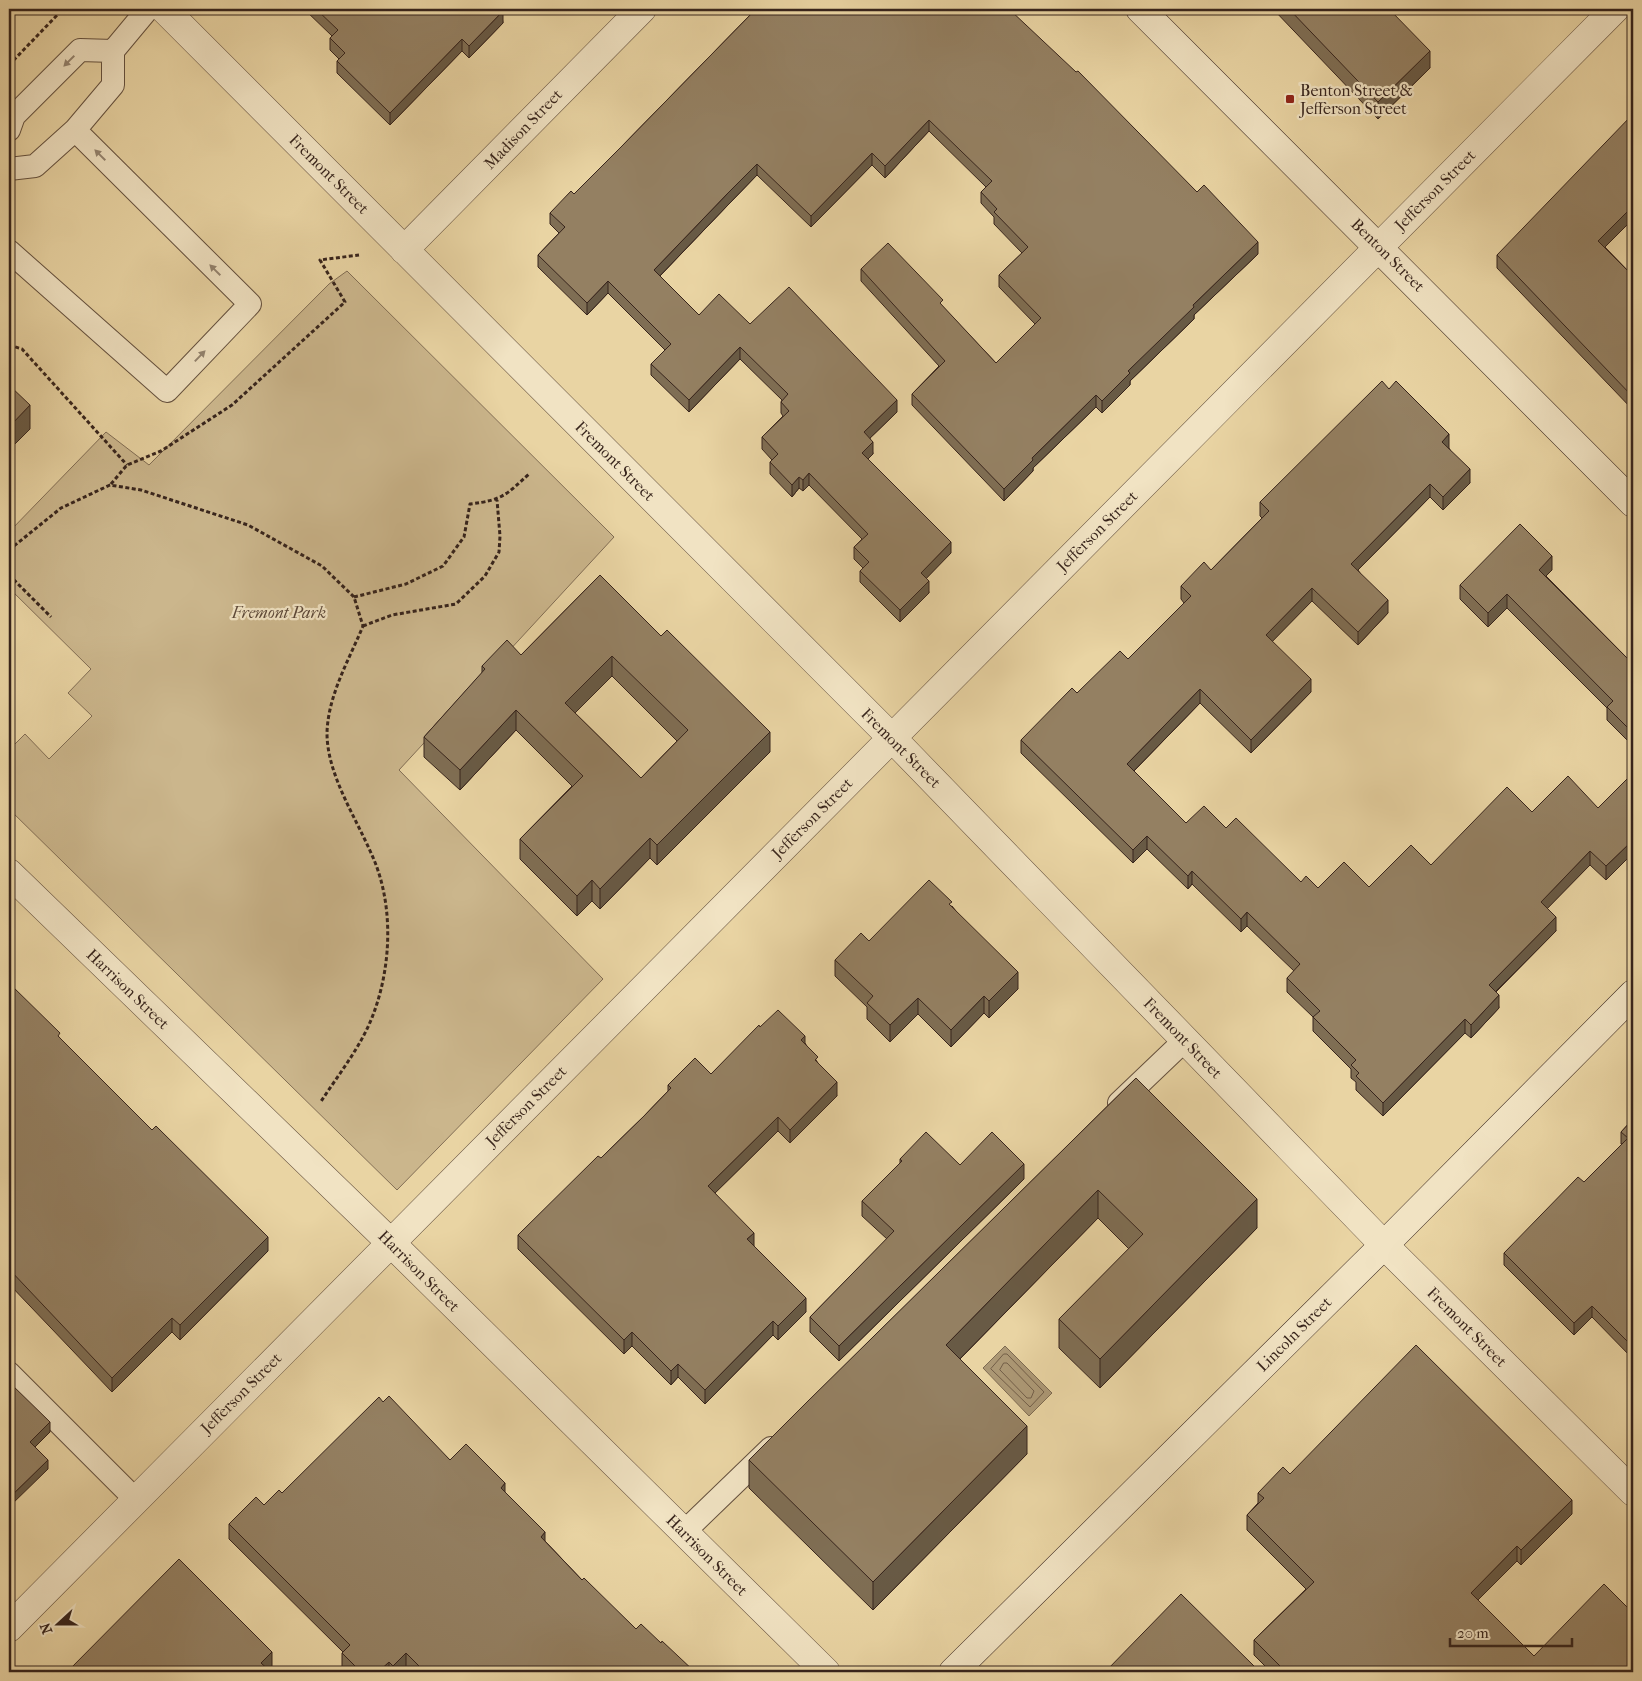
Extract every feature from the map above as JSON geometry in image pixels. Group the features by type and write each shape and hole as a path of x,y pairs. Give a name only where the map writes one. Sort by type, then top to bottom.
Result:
{"street":[{"name":"Fremont Street","path":"164,9 892,738 1384,1245 1633,1492"},
{"name":"Madison Street","path":"404,250 642,9"},
{"name":"Benton Street","path":"1140,9 1379,246 1633,503"},
{"name":"Jefferson Street","path":"9,1628 1615,9"},
{"name":"Harrison Street","path":"9,874 391,1243 826,1672"},
{"name":"Lincoln Street","path":"952,1672 1384,1245 1633,994"}],"lane":[{"path":"9,168 35,166 75,130 113,85 113,51 148,9"},
{"path":"9,130 14,116 80,50 113,51"},
{"path":"9,251 167,391 250,304 75,130"},
{"path":"1107,1115 1185,1040"},
{"path":"9,1373 136,1500"},
{"path":"684,1532 783,1437"}],"path":[{"path":"9,65 63,9"},
{"path":"9,550 61,508 110,485 127,464 160,451 232,405 345,302 320,260 404,250"},
{"path":"9,345 22,349 127,464"},
{"path":"354,596 406,584 443,566 464,537 470,504 497,500 512,490 530,473"},
{"path":"110,485 141,490 248,525 322,566 354,596 363,626 332,699 327,734 335,776 372,853 384,886 387,926 386,965 373,1015 350,1058 320,1103"},
{"path":"363,626 392,615 456,604 485,576 499,552 500,536 497,500"},
{"path":"9,575 51,618"}],"green space":[{"name":"Fremont Park","path":"347,271 614,537 399,770 603,979 397,1190 9,809 9,750 25,734 49,759 92,716 68,693 91,669 9,588 9,532 106,432 149,465 329,284"}],"water":[{"path":"1005,1346 1052,1393 1029,1416 983,1368"}],"building":[{"path":"316,9 500,9 503,11 469,46 462,39 390,113 337,61 345,53 330,38 338,30"},
{"path":"756,9 1009,9 1076,72 1078,71 1197,192 1204,185 1258,242 1128,371 1130,373 1102,401 1096,395 1032,458 1033,460 1004,489 912,394 945,361 861,269 888,243 943,300 940,303 996,363 1041,318 999,275 1028,247 994,212 997,209 981,192 992,181 929,120 885,166 872,153 811,216 757,164 727,194 654,270 699,315 719,294 750,324 789,287 897,400 864,432 873,442 862,453 951,542 921,573 929,581 900,610 860,571 869,562 854,547 868,534 809,473 803,480 799,477 792,485 770,462 778,454 762,437 789,411 781,402 788,394 740,347 689,400 651,364 671,344 608,281 587,303 538,255 565,227 550,213 571,191 574,194"},
{"path":"1289,9 1389,9 1430,51 1378,102"},
{"path":"1633,114 1633,206 1598,241 1633,276 1633,397 1497,255"},
{"path":"1382,381 1389,389 1396,381 1449,434 1442,442 1470,469 1443,497 1430,484 1351,564 1388,600 1358,632 1312,588 1266,635 1311,679 1251,740 1200,689 1127,764 1186,823 1204,806 1226,828 1236,818 1301,882 1306,876 1318,888 1344,862 1369,887 1411,845 1431,865 1507,787 1532,812 1568,776 1598,808 1633,773 1633,843 1632,841 1606,866 1590,851 1541,902 1556,917 1489,985 1499,995 1471,1025 1465,1019 1383,1103 1356,1076 1359,1073 1351,1065 1356,1060 1313,1017 1320,1011 1287,978 1300,964 1247,912 1241,919 1192,871 1188,876 1147,836 1133,850 1021,740 1072,688 1077,693 1120,651 1128,659 1191,596 1181,586 1204,562 1211,570 1269,511 1260,502"},
{"path":"9,385 30,405 9,427"},
{"path":"1520,524 1552,556 1539,570 1633,664 1633,733 1607,707 1613,701 1507,594 1488,613 1460,585"},
{"path":"600,575 661,636 667,630 770,732 657,845 650,838 600,889 592,880 577,896 520,839 583,776 516,710 460,770 424,737 485,669 482,666 507,640 521,655","holes":["612,656 688,730 641,778 565,703"]},
{"path":"929,880 952,902 949,904 1018,972 989,1001 984,996 951,1030 918,998 890,1025 867,1003 873,996 835,960 861,933 869,941"},
{"path":"9,983 60,1033 58,1036 152,1130 156,1126 268,1237 180,1325 172,1318 112,1378 9,1269"},
{"path":"778,1010 805,1036 801,1040 818,1057 815,1060 837,1082 790,1130 778,1117 708,1186 754,1233 747,1239 806,1298 778,1326 773,1321 705,1390 678,1364 671,1371 632,1332 624,1340 518,1235 598,1156 601,1158 644,1116 671,1088 668,1085 695,1058 711,1074 759,1025 760,1027"},
{"path":"1136,1078 1257,1199 1100,1359 1059,1319 1143,1234 1098,1190 946,1345 1027,1426 873,1582 749,1460"},
{"path":"1633,1119 1633,1347 1592,1306 1574,1323 1504,1253 1578,1177 1584,1182 1628,1138 1621,1132"},
{"path":"926,1132 960,1165 992,1132 1024,1164 839,1346 810,1317 894,1231 862,1201 902,1161 900,1159"},
{"path":"1416,1345 1572,1500 1521,1550 1517,1546 1471,1593 1534,1656 1604,1584 1633,1613 1633,1672 1286,1672 1254,1640 1314,1582 1247,1515 1264,1498 1258,1493 1283,1467 1290,1474"},
{"path":"9,1382 50,1422 30,1442 48,1460 9,1498"},
{"path":"389,1396 450,1460 466,1444 505,1483 501,1488 545,1532 541,1537 582,1580 584,1578 636,1629 641,1624 695,1672 425,1672 406,1653 393,1666 389,1662 378,1672 361,1672 342,1653 350,1645 229,1524 256,1497 264,1505 279,1490 282,1493 379,1397 383,1402"},
{"path":"179,1559 272,1652 261,1663 271,1672 67,1672"},
{"path":"1181,1594 1254,1666 1248,1672 1105,1672"}],"place":[{"name":"Benton Street & Jefferson Street","path":"1290,99"}]}
